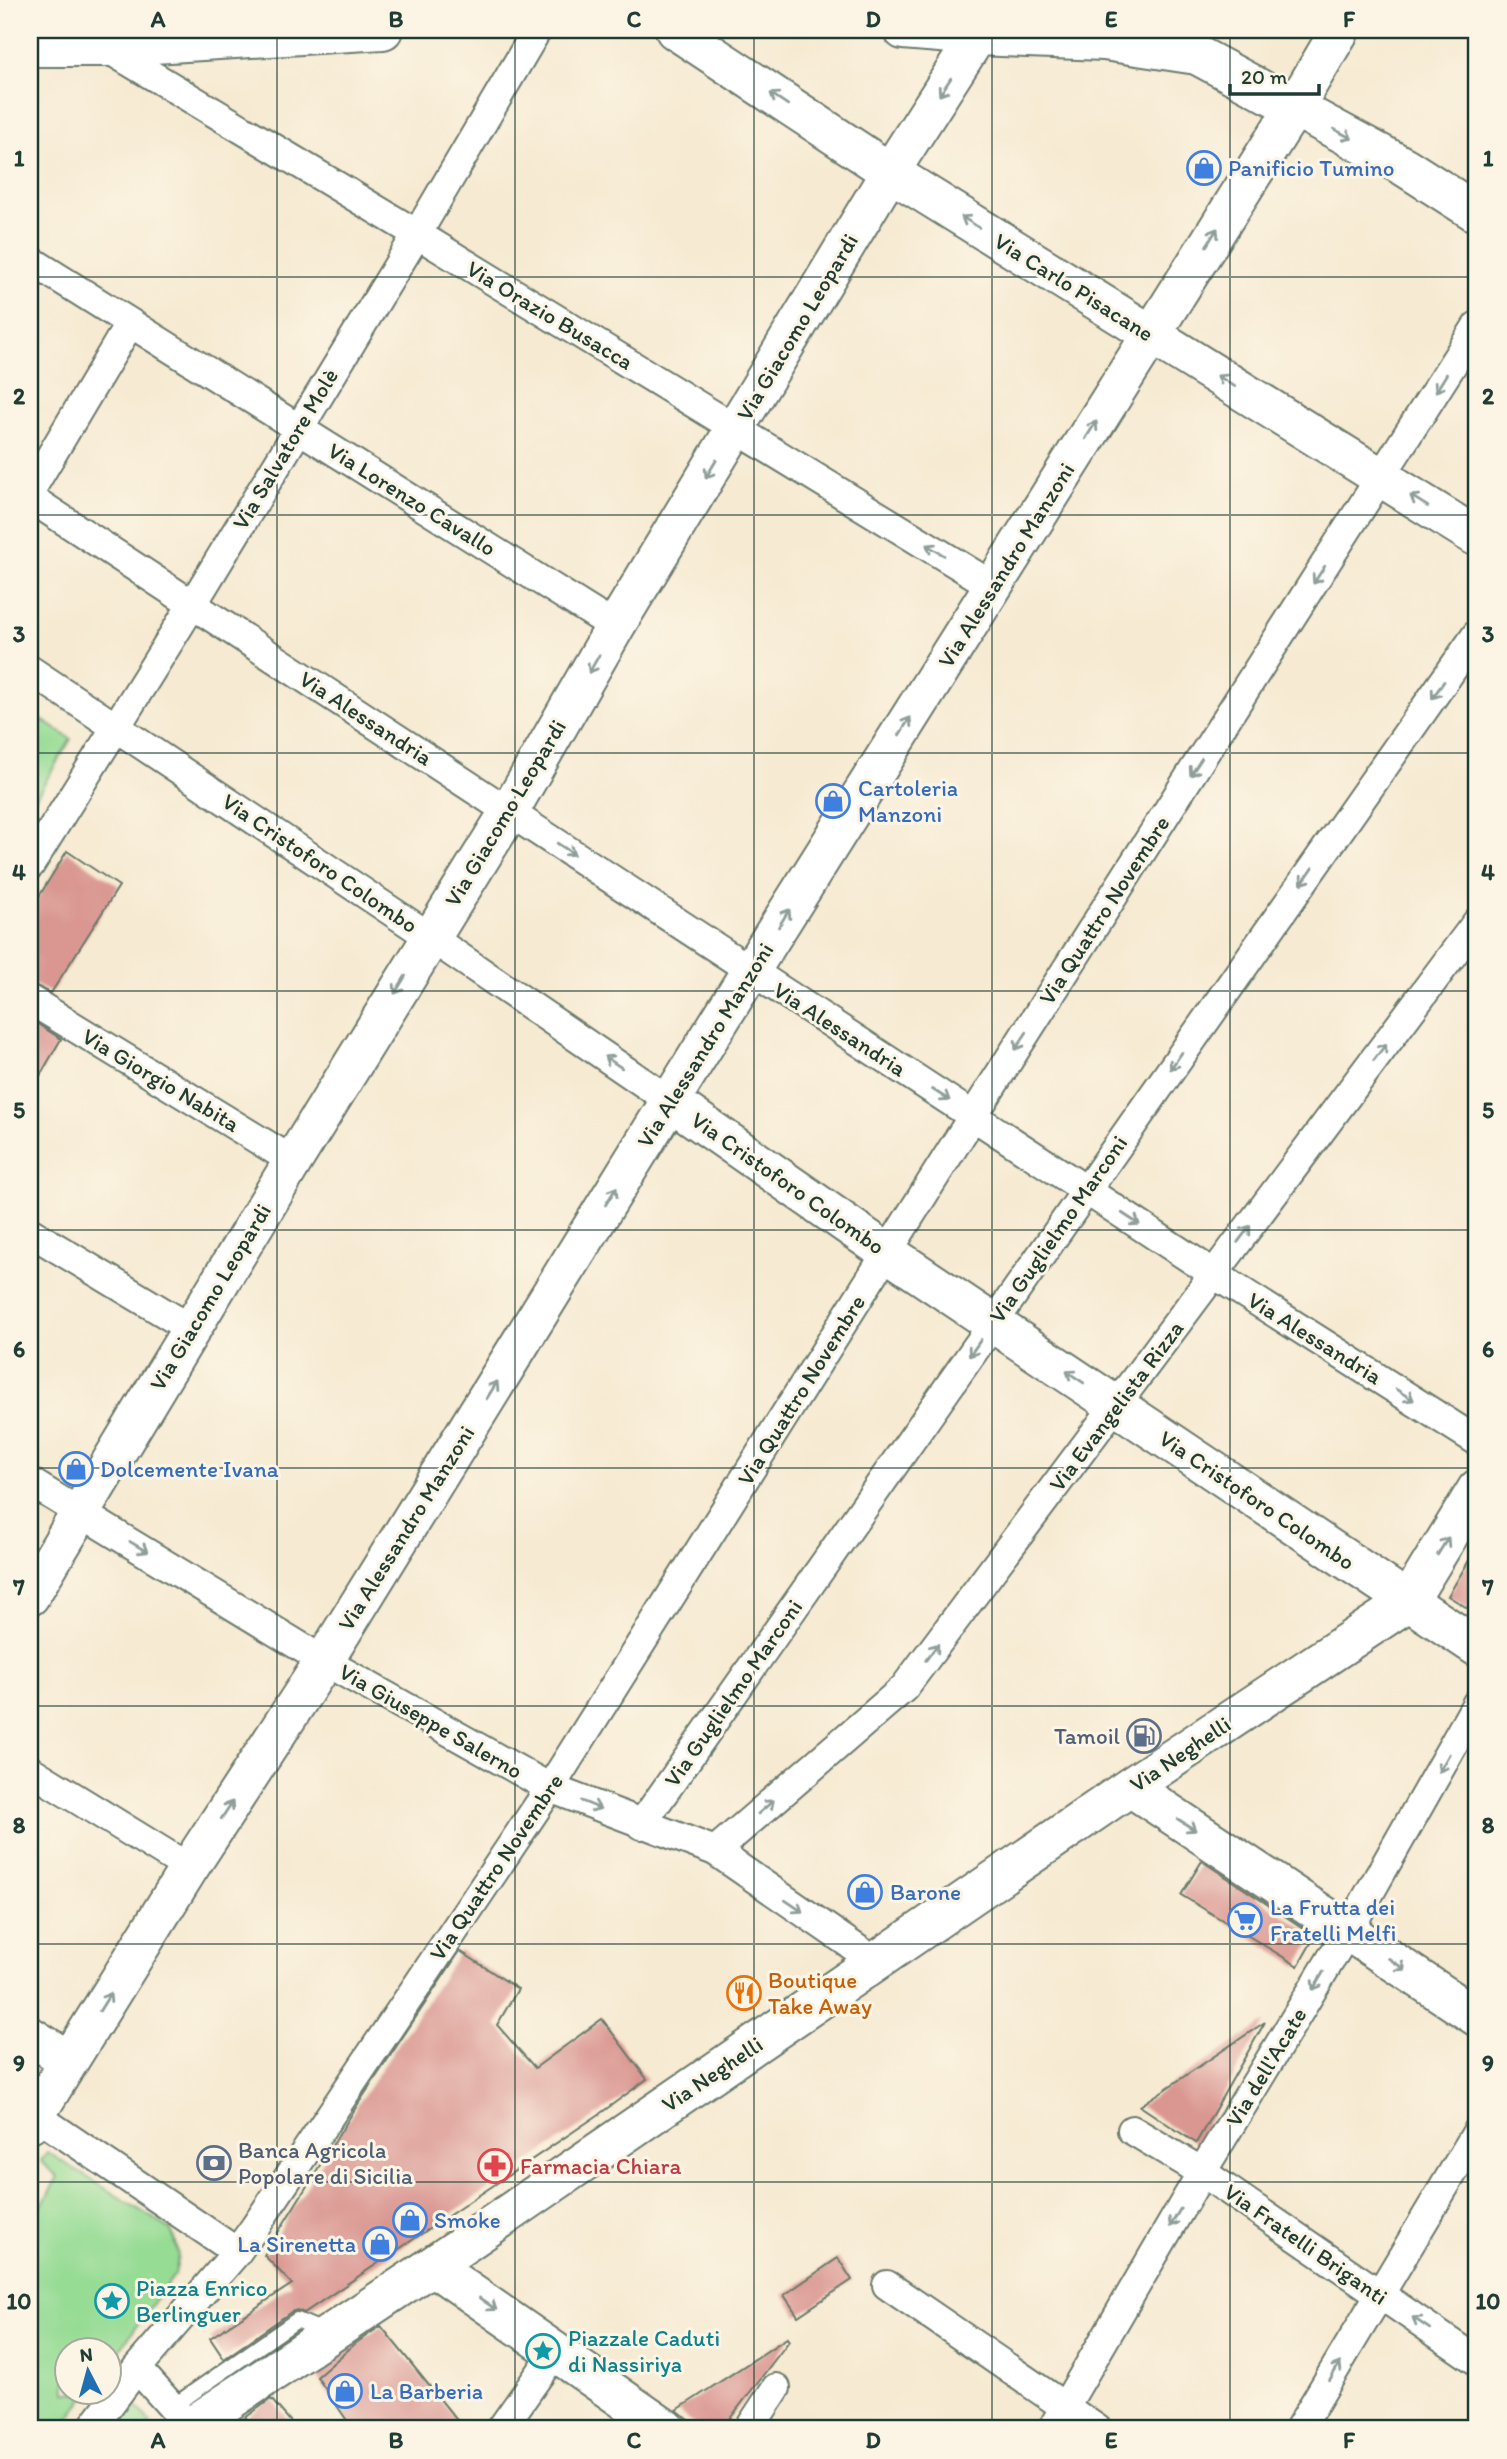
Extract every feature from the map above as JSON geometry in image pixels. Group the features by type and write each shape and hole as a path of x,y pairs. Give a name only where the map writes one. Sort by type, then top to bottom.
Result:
{"street":[{"path":"50,41 105,47 383,30"},
{"name":"Via Salvatore Molè","path":"30,865 417,234 537,30"},
{"name":"Via Carlo Pisacane","path":"675,30 890,172 1477,537"},
{"path":"903,30 1104,41 1197,55"},
{"path":"1156,30 1197,55 1405,167 1477,213"},
{"name":"Via Alessandro Manzoni","path":"32,2120 324,1661 751,970 1294,108 1340,30"},
{"name":"Via Giacomo Leopardi","path":"30,1596 293,1161 509,812 615,627 890,172 979,33"},
{"name":"Via Orazio Busacca","path":"105,47 993,586"},
{"name":"Via Lorenzo Cavallo","path":"30,260 615,627"},
{"path":"30,491 130,323"},
{"name":"Via Quattro Novembre","path":"91,2429 137,2368 237,2252 550,1788 973,1116 1477,326"},
{"name":"Via Alessandria","path":"30,498 1214,1274 1477,1441"},
{"name":"Via Guglielmo Marconi","path":"641,1825 1477,634"},
{"name":"Via Cristoforo Colombo","path":"30,670 430,937 888,1253 1477,1647"},
{"name":"Via Evangelista Rizza","path":"715,1851 904,1688 1477,922"},
{"name":"Via Giorgio Nabita","path":"30,1000 293,1161"},
{"path":"30,1232 191,1329"},
{"name":"Via Giuseppe Salerno","path":"30,1482 324,1661 550,1788 641,1825 715,1851 876,1962"},
{"path":"1408,1602 1477,1489"},
{"name":"Via Neghelli","path":"183,2423 329,2334 432,2266 1130,1787 1408,1602"},
{"name":"Via dell'Acate","path":"1059,2418 1202,2172 1348,1931 1477,1703"},
{"path":"30,1770 190,1868"},
{"path":"1130,1787 1477,2017"},
{"path":"30,2036 68,2060"},
{"path":"32,2120 237,2252"},
{"name":"Via Fratelli Briganti","path":"1132,2130 1202,2172 1477,2361"},
{"path":"1299,2429 1477,2132"},
{"path":"432,2266 660,2425"},
{"path":"887,2286 1059,2418 1097,2429"},
{"path":"503,2427 556,2351"},
{"path":"137,2368 183,2423"},
{"path":"749,2429 776,2388"}],"green space":[{"path":"30,712 71,739 30,807"},
{"path":"47,2152 170,2229 178,2256 175,2274 122,2346 122,2336 52,2336 52,2406 78,2406 61,2429 30,2429 30,2226 58,2177 41,2161"},
{"path":"131,2399 151,2423 142,2429 109,2429"}],"building":[{"path":"67,851 119,886 51,993 30,983 30,911"},
{"path":"30,1019 61,1039 30,1093"},
{"path":"1477,1547 1477,1614 1448,1596"},
{"path":"1202,1861 1315,1936 1298,1966 1181,1895"},
{"path":"460,1951 518,1989 497,2025 535,2068 602,2019 647,2079 598,2115 304,2313 297,2310 291,2312 224,2359 210,2338 292,2284 264,2255 358,2104"},
{"path":"1265,2022 1196,2143 1140,2106 1164,2090"},
{"path":"838,2258 852,2280 798,2316 784,2295"},
{"path":"381,2326 464,2429 353,2429 317,2377 356,2343"},
{"path":"787,2338 789,2341 722,2429 700,2429 677,2410"},
{"path":"271,2399 297,2429 230,2429 268,2401"}],"place":[{"name":"Panificio Tumino","path":"1204,168"},
{"name":"Cartoleria Manzoni","path":"833,801"},
{"name":"Dolcemente Ivana","path":"76,1469"},
{"name":"Tamoil","path":"1144,1736"},
{"name":"Barone","path":"865,1892"},
{"name":"La Frutta dei Fratelli Melfi","path":"1245,1920"},
{"name":"Boutique Take Away","path":"744,1993"},
{"name":"Banca Agricola Popolare di Sicilia","path":"214,2163"},
{"name":"Farmacia Chiara","path":"495,2166"},
{"name":"Smoke","path":"410,2220"},
{"name":"La Sirenetta","path":"380,2244"},
{"name":"Piazza Enrico Berlinguer","path":"112,2301"},
{"name":"Piazzale Caduti di Nassiriya","path":"543,2351"},
{"name":"La Barberia","path":"345,2391"}]}
